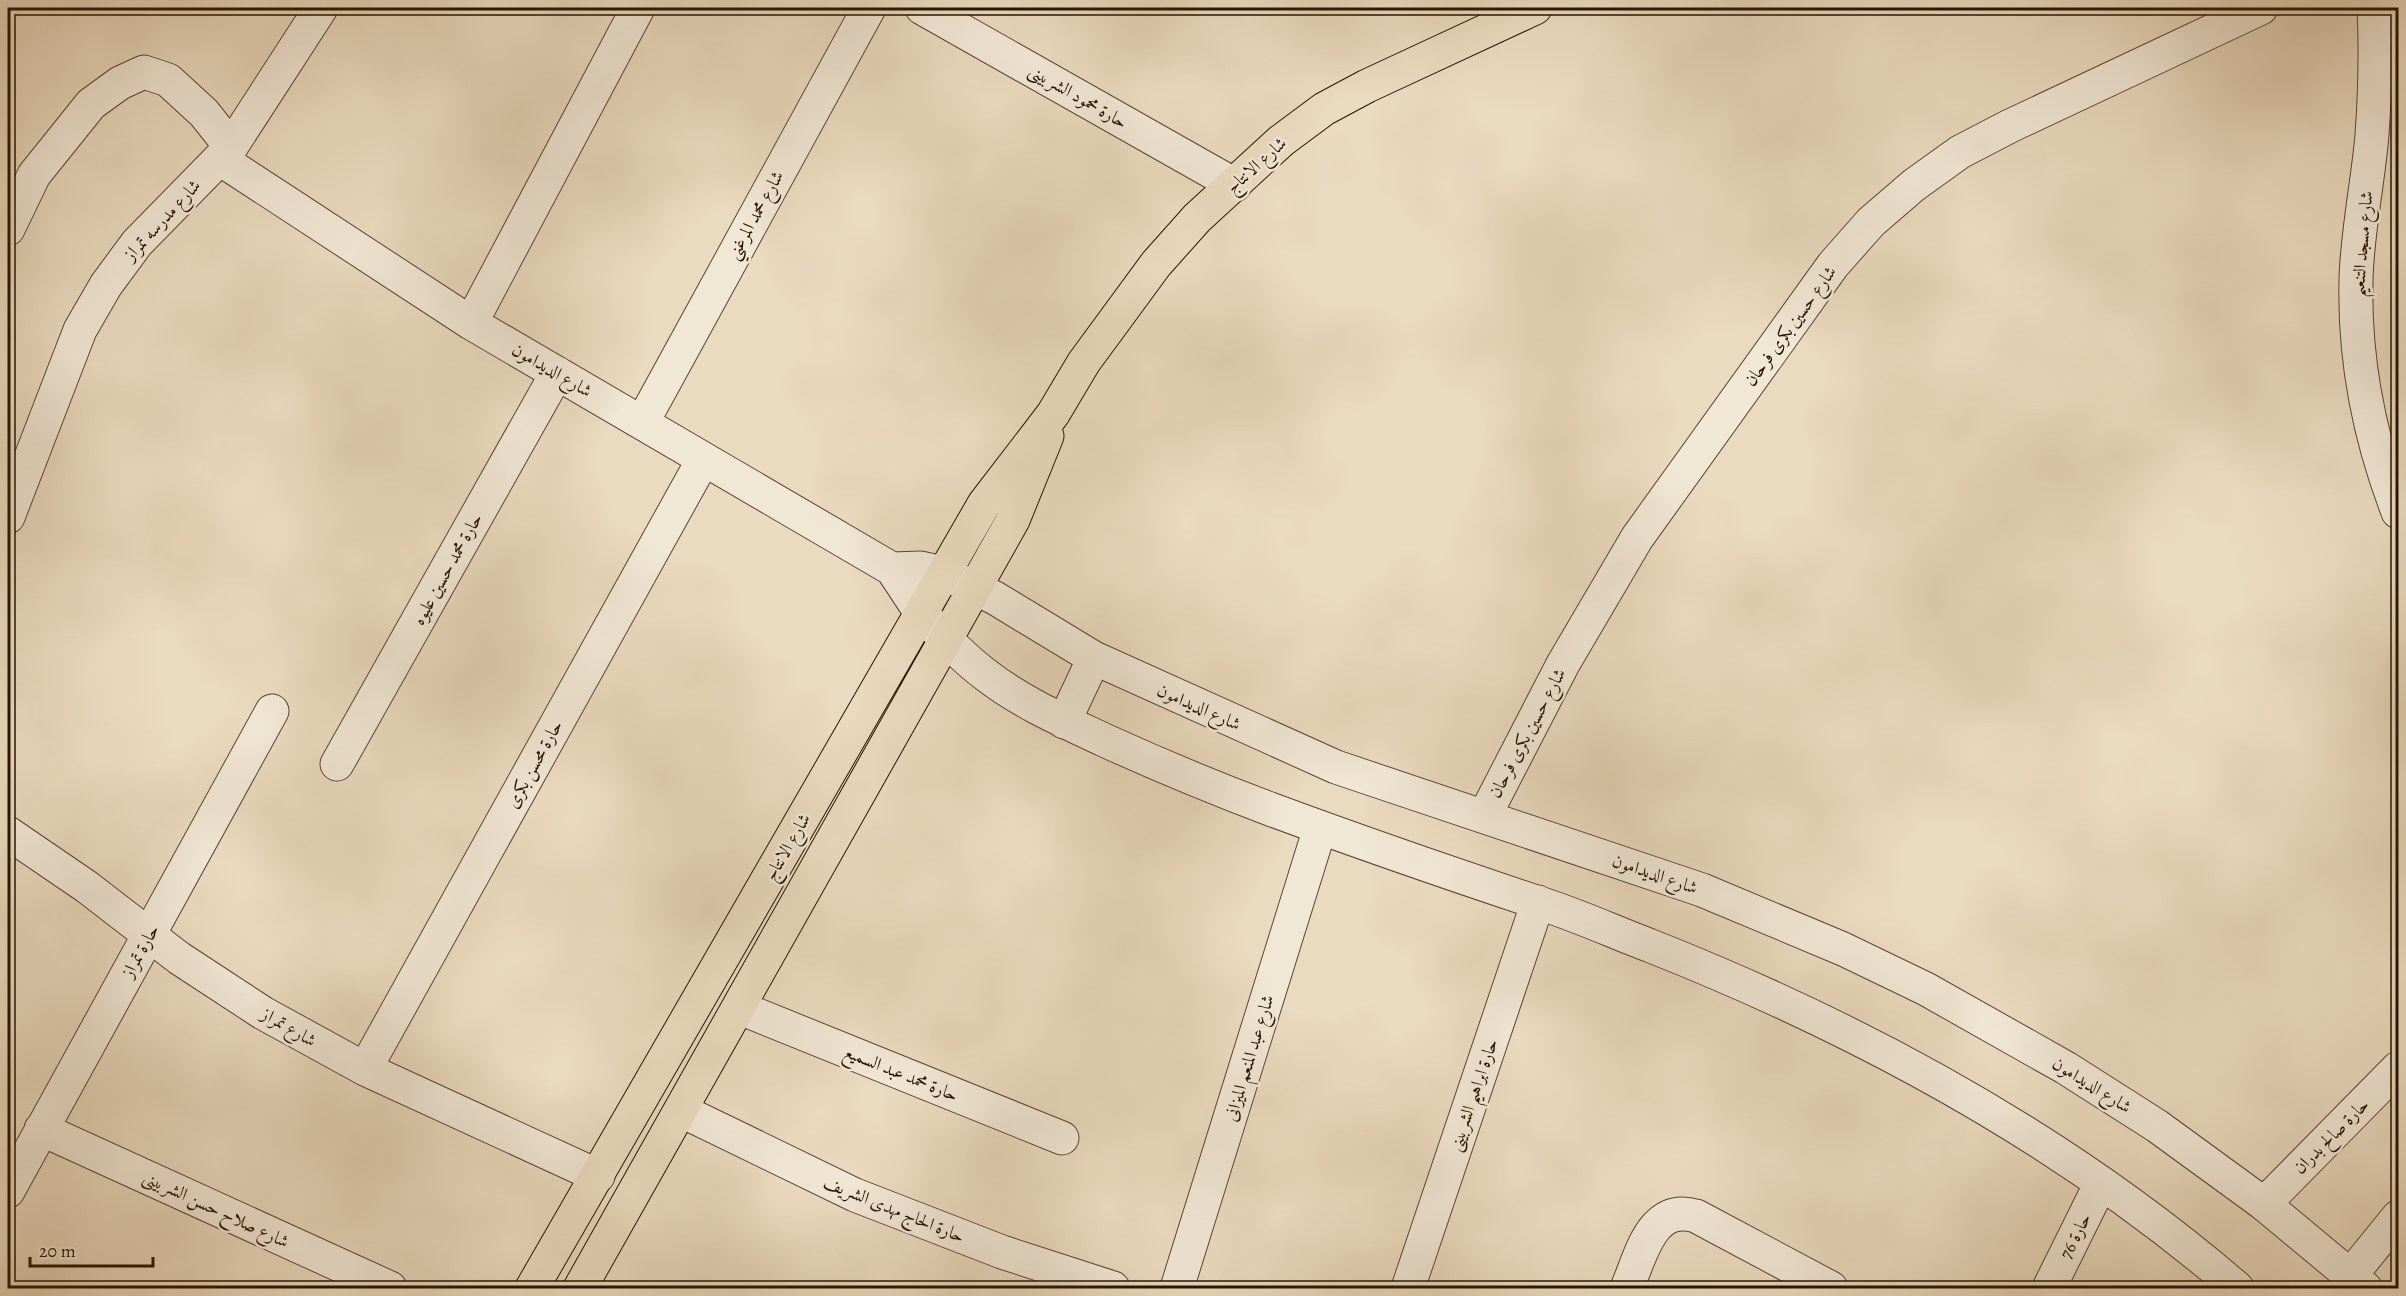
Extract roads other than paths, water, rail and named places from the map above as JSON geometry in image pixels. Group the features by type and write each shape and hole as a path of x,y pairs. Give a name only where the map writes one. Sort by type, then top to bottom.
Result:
{"main road":[{"name":"شارع الانتاج","path":"532,1288 984,504 1053,414 1084,362 1150,272 1197,218 1281,141 1324,109 1535,8"},
{"name":"شارع الانتاج","path":"580,1288 976,588 1029,485 1053,414"}],"street":[{"name":"شارع مدرسه تمراز","path":"8,518 80,330 106,285 137,243 225,153 321,8"},
{"path":"471,323 638,8"},
{"name":"شارع محمد المرغني","path":"642,423 869,8"},
{"name":"حارة محمود الشربينى","path":"922,8 1235,185"},
{"name":"شارع حسين بكرى فرحان","path":"1485,815 1552,684 1637,538 1833,265 1871,222 1914,185 1960,152 2010,126 2261,8"},
{"name":"شارع مسجد التنعيم","path":"2374,8 2372,136 2356,280 2358,348 2368,416 2386,482 2398,512"},
{"name":"شارع الديدامون","path":"8,229 34,175 91,104 120,83 144,72 168,81 204,113 225,153 471,323 892,569 921,613 947,641 989,677 1064,722 1199,783 1320,828 1538,902 1766,994 1893,1054 2002,1117 2101,1183 2237,1288"},
{"name":"حارة محمد حسين عليوه","path":"337,764 557,373"},
{"name":"حارة محسن بكرى","path":"365,1069 704,460"},
{"name":"شارع الديدامون","path":"892,569 921,568 944,573 976,588 1094,658 1336,767 1485,815 1702,890 1834,945 1926,989 2067,1068 2157,1126 2264,1204 2358,1282"},
{"path":"1064,722 1094,658"},
{"name":"حارة تمراز","path":"8,1191 272,711"},
{"name":"شارع عبد المنعم الميزانى","path":"1177,1288 1320,828"},
{"name":"شارع تمراز","path":"8,833 87,887 149,936 263,1013 365,1069 598,1176"},
{"name":"حارة ابراهيم الشربينى","path":"1408,1288 1538,902"},
{"name":"حارة محمد عبد السميع","path":"740,1008 1062,1138"},
{"name":"حارة صالح بدران","path":"2264,1204 2398,1068"},
{"name":"حارة الحاج مهدى الشريف","path":"682,1111 866,1200 1002,1252 1113,1288"},
{"name":"شارع صلاح حسن الشربينى","path":"41,1129 390,1288"},
{"name":"حارة 76","path":"2049,1288 2101,1183"},
{"path":"1627,1288 1660,1220 1672,1214 1684,1213 1696,1216 1832,1288"},
{"path":"2358,1282 2398,1217"}]}
